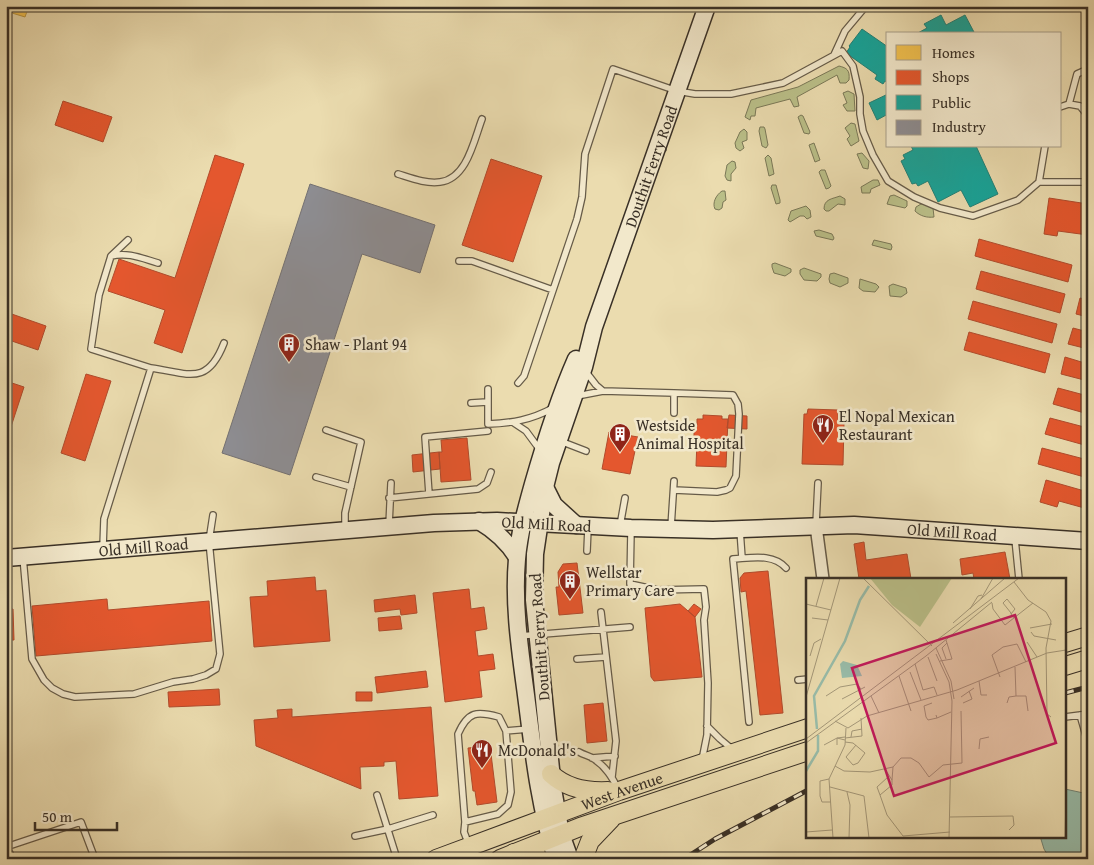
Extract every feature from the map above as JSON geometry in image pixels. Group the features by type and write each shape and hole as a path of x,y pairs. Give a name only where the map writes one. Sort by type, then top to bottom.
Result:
{"main road":[{"path":"1066,643 1088,636"},
{"path":"1066,666 1088,659"},
{"name":"West Avenue","path":"436,859 551,816 616,784 702,762 806,729"},
{"name":"West Avenue","path":"507,856 616,815 806,752"},
{"path":"551,774 581,789 597,792 616,784"},
{"path":"583,859 586,847 596,834 616,815"},
{"path":"507,856 540,859"}],"street":[{"name":"Douthit Ferry Road","path":"551,816 538,728 519,636 516,590 517,557 545,486 558,440 584,366 594,327 707,6"},
{"name":"Douthit Ferry Road","path":"551,816 551,774 538,728 537,634 531,523 542,454 557,406 576,357 594,327"},
{"path":"545,486 554,505 582,526"},
{"name":"Old Mill Road","path":"14,557 479,521 625,528 740,530 816,526 882,526 1088,541"},
{"path":"479,521 493,529 505,540 517,557"},
{"path":"816,526 823,578"},
{"path":"551,816 556,836 556,859"},
{"path":"556,836 570,859"}],"lane":[{"path":"834,55 845,31 866,6"},
{"path":"518,383 524,376 577,219 582,197 585,154 613,69 677,91 695,94 732,94 783,83 842,50 853,66 860,97 863,131 873,155 888,181 914,197 940,208 973,216 1018,200 1039,182 1045,148"},
{"path":"1069,104 1077,74 1088,69"},
{"path":"1062,106 1069,104 1080,106 1088,116"},
{"path":"398,174 430,182 442,182 455,177 466,163 482,119"},
{"path":"1039,182 1088,182"},
{"path":"128,240 111,256 99,294 91,348 152,368 185,374 198,374 212,365 218,358 224,343"},
{"path":"111,256 132,254 158,263"},
{"path":"460,260 472,261 553,290"},
{"path":"584,366 590,378 603,390"},
{"path":"103,550 104,519 152,368"},
{"path":"429,494 425,437 489,435 488,389"},
{"path":"572,398 603,390 733,394 738,404 739,414 736,476 730,488 717,492 674,490"},
{"path":"674,393 674,412"},
{"path":"471,403 488,402"},
{"path":"488,424 514,423 527,420 557,406"},
{"path":"514,423 532,438 542,454"},
{"path":"326,430 361,442 345,513 344,531"},
{"path":"558,440 586,451"},
{"path":"389,498 478,489 487,483 491,472"},
{"path":"316,477 351,486"},
{"path":"671,529 674,481"},
{"path":"389,527 391,483"},
{"path":"816,526 818,483"},
{"path":"624,498 630,584 658,590 704,589 706,607 704,620 707,726 702,762"},
{"path":"14,557 32,659 37,671 44,680 58,691 75,697 134,694 173,682 206,676 216,669 220,654 209,541 213,515"},
{"path":"582,526 587,551"},
{"path":"740,530 742,558"},
{"path":"1015,536 1019,578"},
{"path":"749,722 733,559 771,558 786,568"},
{"path":"601,612 616,741 616,784"},
{"path":"519,636 630,627"},
{"path":"577,659 606,657"},
{"path":"798,680 806,679"},
{"path":"465,822 498,814 508,805 511,792 506,731 499,717 486,713 474,714 464,721 458,734 465,822 464,832 470,846"},
{"path":"1066,717 1088,714"},
{"path":"1080,715 1088,743"},
{"path":"707,726 736,751"},
{"path":"506,731 538,728"},
{"path":"579,752 592,758 604,767 616,784"},
{"path":"592,758 615,756"},
{"path":"377,795 397,859"},
{"path":"355,836 388,829 433,814"},
{"path":"12,859 7,846 81,822 95,859"}],"green space":[{"path":"839,66 846,69 849,74 849,80 846,83 840,83 837,75 797,97 799,106 794,107 790,99 756,108 755,116 751,116 750,120 745,117 751,100 798,87"},
{"path":"848,91 854,94 855,111 847,111 843,105 847,103 843,93"},
{"path":"801,115 810,132 809,134 804,133 798,117"},
{"path":"851,123 855,124 859,141 851,146 847,139 850,136 845,128"},
{"path":"760,127 765,129 768,145 766,148 762,146"},
{"path":"744,129 747,132 747,140 742,142 744,148 740,151 736,148 735,143 740,132"},
{"path":"814,143 820,160 815,162 809,145"},
{"path":"862,153 869,161 868,169 863,168 857,154"},
{"path":"768,155 771,158 774,174 769,176 765,158"},
{"path":"732,161 735,162 736,168 731,174 731,181 727,180 725,176 727,165"},
{"path":"825,170 831,186 829,188 826,189 819,172"},
{"path":"873,180 878,180 880,185 871,189 870,193 862,193 861,187"},
{"path":"772,185 776,185 780,203 776,204 771,188"},
{"path":"722,191 725,191 726,200 723,202 722,208 719,210 715,209 715,199"},
{"path":"894,195 907,201 905,208 887,204 890,196"},
{"path":"840,196 845,199 845,205 838,204 829,211 824,209 827,201"},
{"path":"926,204 933,208 934,217 924,216 915,211 916,207"},
{"path":"806,206 810,210 811,217 807,219 804,216 800,216 790,222 788,220 791,211"},
{"path":"819,230 832,234 833,240 816,236 814,231"},
{"path":"874,240 891,244 891,250 872,245"},
{"path":"775,263 791,269 791,272 785,276 774,273 772,264"},
{"path":"804,268 821,274 821,277 817,281 804,280 800,270"},
{"path":"834,273 848,278 848,283 840,287 830,283 830,274"},
{"path":"860,279 876,284 879,287 875,292 863,291 859,288"},
{"path":"893,284 906,288 907,293 901,297 890,296 889,286"}],"shaded area":[{"path":"1066,789 1088,794 1088,859 1050,859 1041,838 1066,838"}],"building: Homes":[{"path":"15,6 29,6 25,17 12,13"}],"building: Shops":[{"path":"63,101 112,117 103,142 55,125"},
{"path":"215,155 244,164 182,353 154,343 165,310 108,291 119,259 175,278"},
{"path":"491,159 542,176 513,262 462,245"},
{"path":"1049,198 1088,204 1088,235 1058,231 1057,236 1044,234"},
{"path":"979,239 1072,265 1068,282 975,256"},
{"path":"1088,269 1088,286 1083,285"},
{"path":"981,271 1065,294 1060,313 976,289"},
{"path":"1080,298 1088,300 1088,317 1076,314"},
{"path":"973,301 1057,324 1052,343 968,319"},
{"path":"6,312 46,326 38,350 6,339"},
{"path":"1073,328 1088,332 1088,349 1068,344"},
{"path":"969,332 1050,354 1045,373 964,350"},
{"path":"1065,357 1088,364 1088,381 1061,374"},
{"path":"86,374 111,381 85,461 61,453"},
{"path":"6,381 24,387 6,442"},
{"path":"1058,388 1088,396 1088,414 1053,404"},
{"name":"El Nopal Mexican Restaurant","path":"808,409 838,410 838,424 844,424 843,465 802,464 804,414 807,414"},
{"path":"703,415 722,416 722,419 728,419 726,467 696,466 697,441 694,441 694,427 697,427 697,419 703,419"},
{"path":"729,415 747,416 747,429 727,428"},
{"path":"1050,418 1088,428 1088,446 1045,434"},
{"name":"Westside Animal Hospital","path":"609,432 638,437 630,474 602,469"},
{"path":"467,438 471,480 441,482 439,452 442,452 441,440"},
{"path":"1042,448 1088,460 1088,478 1038,464"},
{"path":"439,452 440,469 413,472 412,455"},
{"path":"1046,480 1088,492 1088,509 1059,501 1057,507 1040,502"},
{"path":"864,542 866,560 907,554 911,578 859,578 854,544"},
{"path":"1005,552 1010,578 974,578 973,573 962,575 960,559"},
{"name":"Wellstar Primary Care","path":"577,563 583,613 559,615 556,587 559,587 558,572 563,564"},
{"path":"768,571 783,713 760,715 746,591 741,592 740,578 744,573"},
{"path":"315,577 316,591 326,590 330,641 254,647 250,597 268,596 267,581"},
{"path":"469,589 471,609 484,607 487,629 475,631 478,656 493,654 495,669 479,671 482,697 445,702 433,593"},
{"path":"415,595 417,613 401,615 400,609 375,612 374,600"},
{"path":"107,599 108,610 209,601 212,641 36,656 32,606"},
{"path":"680,604 695,617 702,677 654,681 651,677 645,608"},
{"path":"694,604 701,609 695,617 688,611"},
{"path":"6,609 13,609 14,640 6,640"},
{"path":"400,616 402,629 379,631 378,618"},
{"path":"426,671 428,687 377,693 375,677"},
{"path":"219,689 220,705 169,707 168,692"},
{"path":"356,692 372,692 372,701 356,701"},
{"path":"603,703 607,741 587,743 584,705"},
{"path":"431,707 438,796 399,799 396,761 384,762 384,766 360,767 361,789 256,746 254,720 278,718 277,710 292,709 292,717"},
{"name":"McDonald's","path":"490,746 497,802 477,805 475,791 473,791 468,748"}],"building: Public":[{"path":"941,15 946,25 965,15 974,32 920,32 927,28 924,24"},
{"path":"862,29 886,46 886,82 883,84 875,79 877,75 846,53"},
{"path":"886,95 886,115 877,120 869,103"},
{"path":"912,148 977,148 998,194 970,207 961,190 938,202 928,181 918,186 916,183 912,184 901,161 905,159 903,155 913,150"}],"building: Industry":[{"name":"Shaw - Plant 94","path":"310,184 435,225 420,273 362,254 290,475 222,453"}],"railway":[{"path":"1066,693 1088,687"},
{"path":"684,859 715,839 806,791"}],"place":[{"name":"Shaw - Plant 94","path":"289,363"},
{"name":"El Nopal Mexican Restaurant","path":"823,444"},
{"name":"Westside Animal Hospital","path":"620,453"},
{"name":"Wellstar Primary Care","path":"570,600"},
{"name":"McDonald's","path":"482,769"}]}
